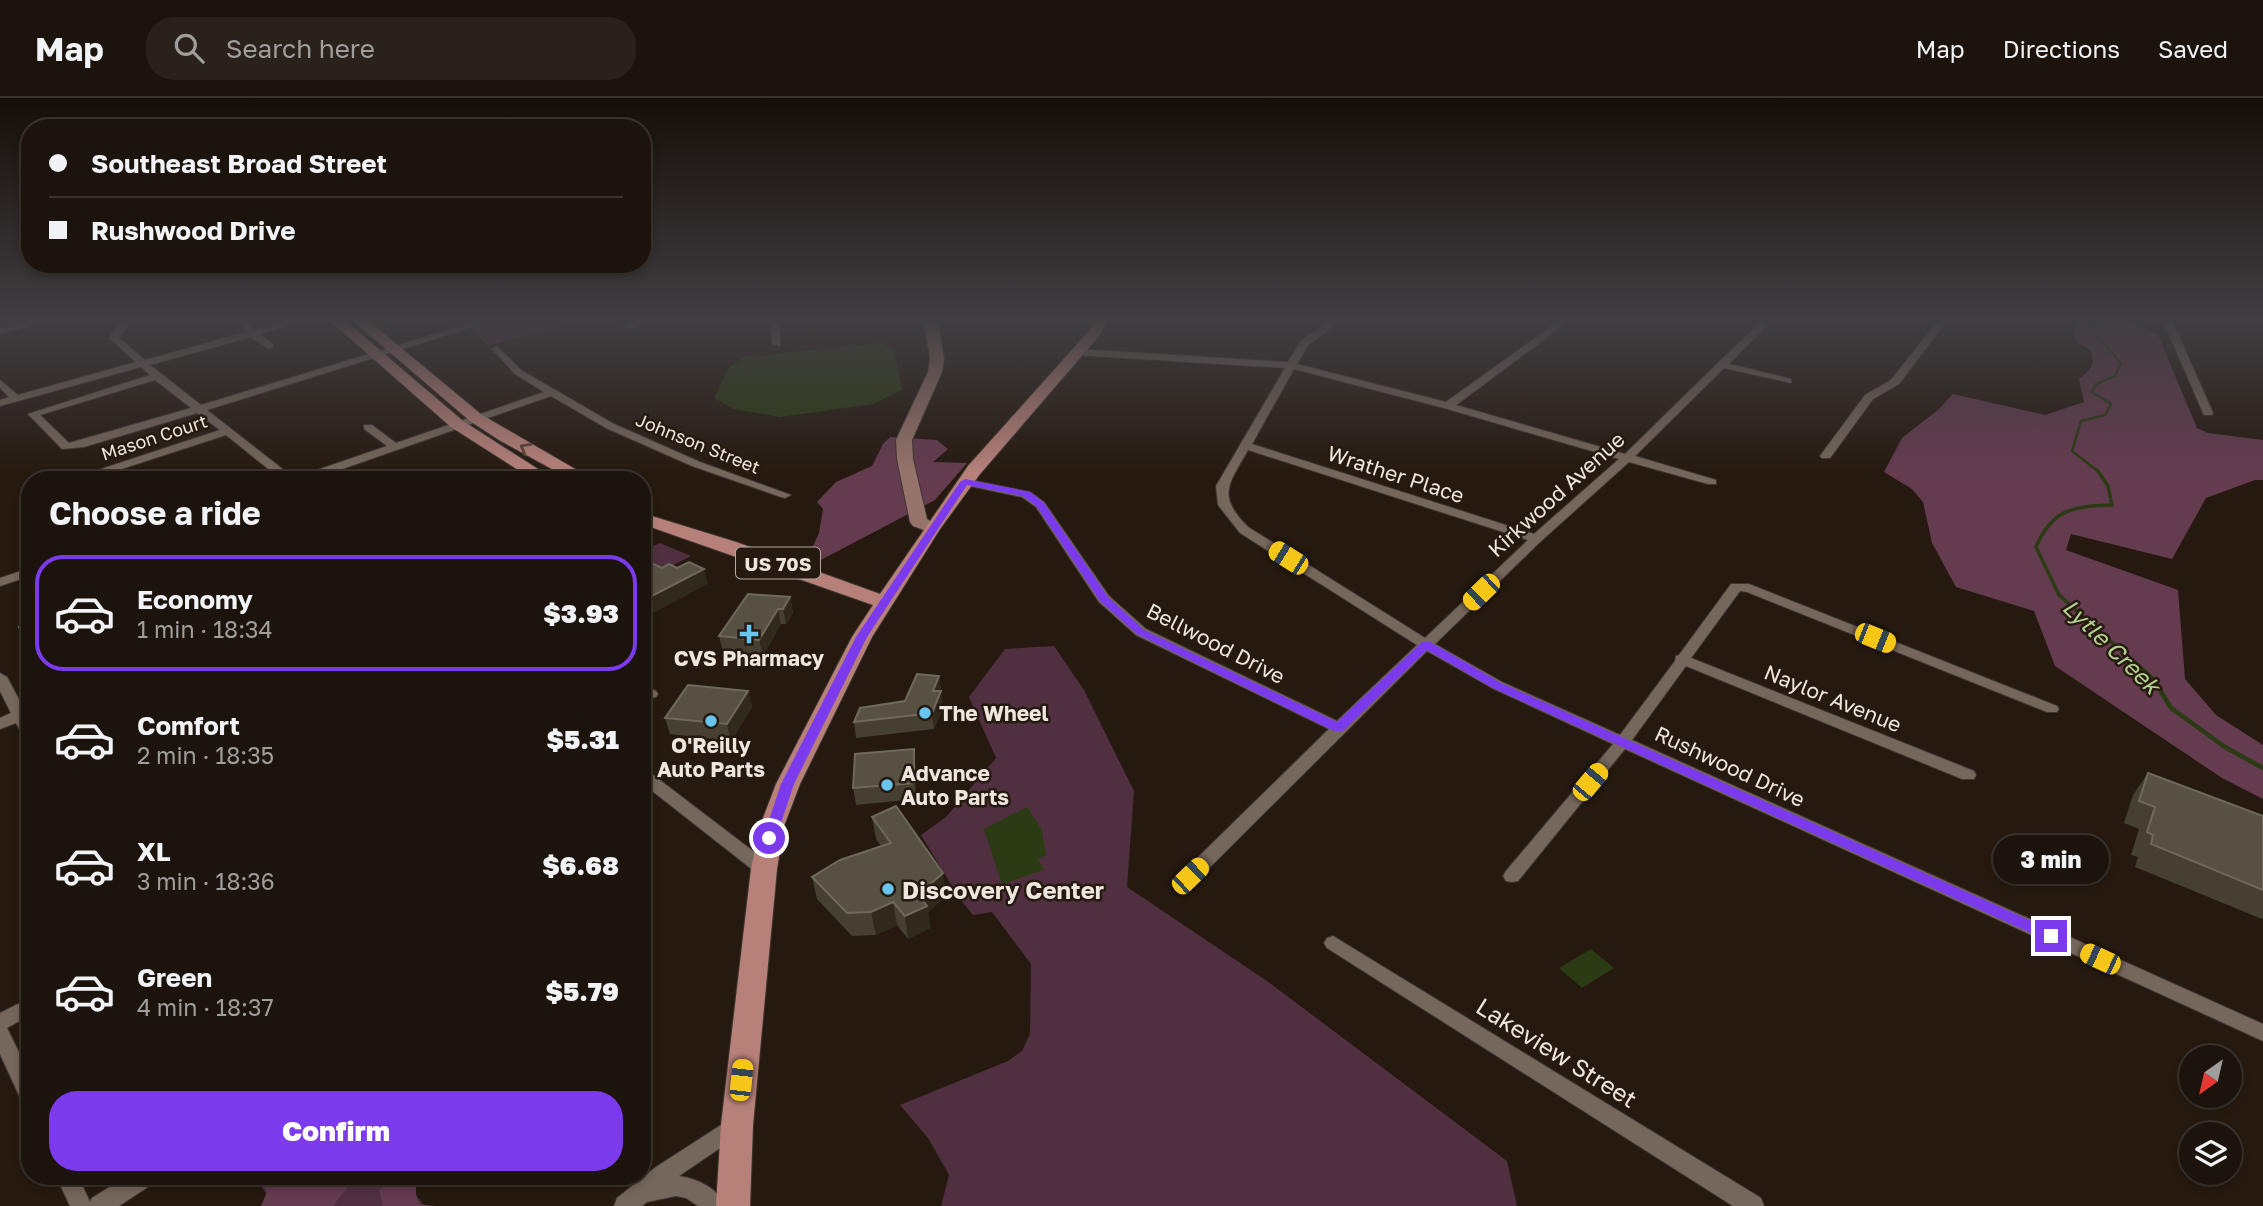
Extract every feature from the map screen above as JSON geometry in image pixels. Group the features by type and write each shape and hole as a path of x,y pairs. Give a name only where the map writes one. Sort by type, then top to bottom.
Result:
{"main road":[{"path":"391,370 457,424 533,471"},
{"path":"418,370 476,418 505,437 569,471"},
{"path":"932,528 919,522 905,458 904,440 935,370"},
{"path":"733,1206 737,1125 764,869 772,826 788,784 862,637 883,602 965,482 1062,370"},
{"name":"US 70S","path":"651,512 673,527"},
{"name":"US 70S","path":"651,521 883,602"}],"street":[{"path":"0,403 118,370"},
{"path":"150,370 279,471"},
{"path":"157,376 33,414 66,447 80,446 329,370"},
{"name":"Johnson Street","path":"516,370 550,393 610,426 696,464 785,495"},
{"path":"1245,445 1286,370"},
{"path":"1308,370 1448,405 1712,482"},
{"path":"1448,405 1497,370"},
{"name":"Kirkwood Avenue","path":"1190,876 1339,728 1717,370"},
{"path":"1741,370 1787,381"},
{"path":"1826,456 1869,397 1895,382 1905,370"},
{"path":"2189,370 2208,413"},
{"path":"0,383 16,398"},
{"path":"324,471 550,393"},
{"path":"368,427 394,446"},
{"name":"Mason Court","path":"106,471 229,432"},
{"name":"Rushwood Drive","path":"1245,445 1222,486 1220,497 1230,516 1244,530 1426,645 1497,685 2263,1033"},
{"name":"Wrather Place","path":"1245,445 1536,539"},
{"name":"Bellwood Drive","path":"965,482 1026,494 1040,505 1104,599 1140,632 1339,728"},
{"path":"0,582 21,575"},
{"path":"1512,876 1624,741 1736,587 1749,587 2052,709"},
{"name":"Naylor Avenue","path":"1682,660 1968,775"},
{"path":"0,677 20,715 0,723"},
{"path":"651,782 764,869"},
{"name":"Lakeview Street","path":"1333,943 1753,1206"},
{"path":"0,1022 21,1011"},
{"path":"0,1033 21,1078"},
{"path":"651,1185 737,1125"},
{"path":"71,1185 81,1206"},
{"path":"100,1206 132,1185"},
{"path":"630,1202 651,1185"},
{"path":"630,1202 664,1186 682,1185 694,1189 714,1206"}],"shaded area":[{"path":"728,370 898,370 902,390 873,404 780,417 734,409 714,398"},
{"path":"2089,370 2173,370 2197,428 2208,433 2263,440 2263,480 2255,480 2206,498 2172,559 2071,534 2066,550 2178,590 2185,679 2216,715 2263,745 2263,799 2222,778 2055,666 2034,611 1956,587 1932,543 1923,502 1912,489 1884,472 1902,438 1939,409 1953,394 2045,415 2084,402 2079,379"},
{"path":"890,437 937,440 948,449 933,462 967,463 935,500 819,561 808,557 819,533 823,509 817,502 836,482 872,466 883,444"},
{"path":"660,543 691,556 654,575 651,573 651,547"},
{"path":"1054,646 1084,690 1134,791 1127,887 1267,981 1507,1161 1517,1206 941,1206 949,1175 928,1138 900,1105 1008,1061 1022,1051 1030,1034 1031,964 992,912 973,915 960,899 921,835 946,817 996,758 969,697 1005,649"},
{"path":"1027,807 1042,830 1046,856 1038,859 1044,870 1002,884 984,829"},
{"path":"1591,949 1614,968 1582,988 1559,968"},
{"path":"261,1185 413,1185 410,1187 424,1206 274,1206"},
{"path":"264,1185 349,1185 333,1206 261,1206 267,1192"},
{"path":"386,1185 416,1185 419,1204 434,1206 383,1206 379,1190"}],"building":[{"path":"689,562 704,569 651,596 651,563 662,568 669,564 677,568"},
{"path":"748,594 790,597 783,609 778,609 759,640 719,636"},
{"path":"917,674 939,676 933,691 941,691 932,713 854,722 860,708 905,701"},
{"path":"688,685 748,691 727,724 665,718"},
{"path":"914,749 914,783 853,788 855,754"},
{"path":"2148,773 2263,816 2263,890 2151,844 2153,835 2147,832 2155,807 2139,801"},
{"name":"Discovery Center","path":"896,806 943,873 919,894 927,906 905,916 893,902 871,912 847,913 812,877 840,860 891,843 872,817"}],"waterway":[{"name":"Lytle Creek","path":"2098,471 2072,451 2081,421 2105,415 2111,404 2092,392 2096,384 2115,376 2118,370"},
{"name":"Lytle Creek","path":"2098,471 2108,486 2112,505 2066,512 2049,525 2036,547 2059,595 2136,664"},
{"name":"Lytle Creek","path":"2134,662 2154,680 2171,708 2225,747 2263,768"}],"place":[{"name":"CVS Pharmacy","path":"749,634"},
{"name":"The Wheel","path":"925,713"},
{"name":"O'Reilly Auto Parts","path":"711,721"},
{"name":"Advance Auto Parts","path":"887,785"},
{"name":"Discovery Center","path":"888,889"}],"route":[{"path":"769,838 788,784 862,637 897,580 965,482 1026,494 1040,505 1104,599 1140,632 1339,728 1426,645 1497,685 2051,936"}]}
